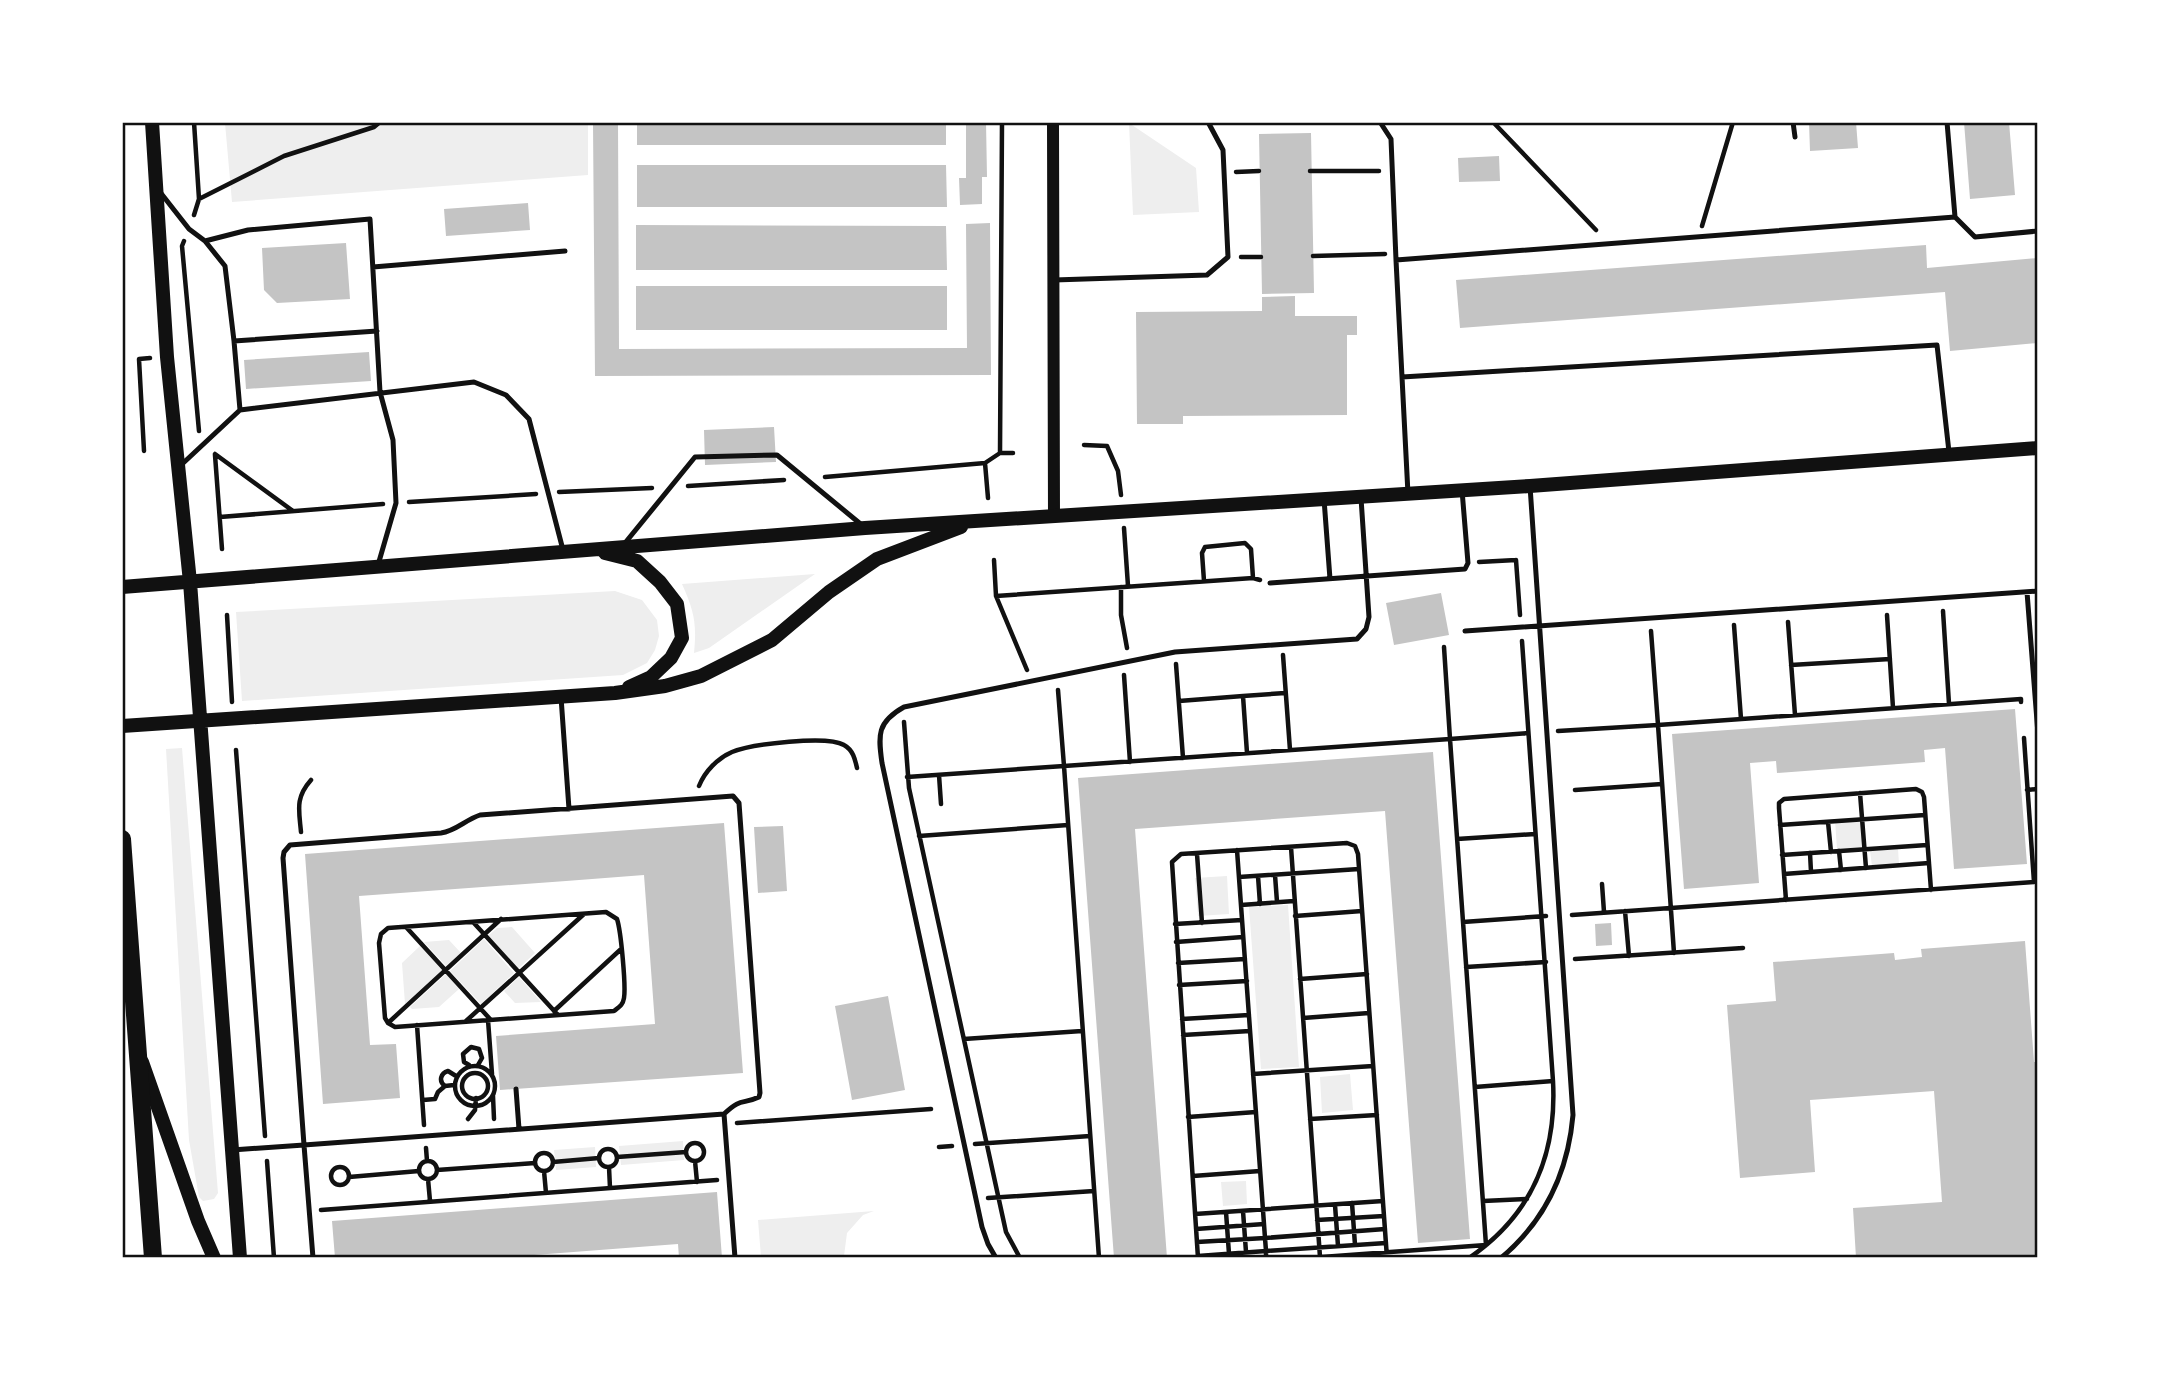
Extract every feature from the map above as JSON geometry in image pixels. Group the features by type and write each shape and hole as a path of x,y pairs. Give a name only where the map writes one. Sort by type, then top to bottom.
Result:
{"main road":[{"path":"152,122 167,357 190,582 240,1258"},
{"path":"122,587 865,528 1530,486 2038,448"},
{"path":"122,726 561,697 665,686 701,676 772,640 829,592 877,559 977,521"},
{"path":"593,550 637,561 660,582 677,604 682,638 671,658 651,677 615,693"},
{"path":"122,839 152,1258"},
{"path":"137,1048 198,1221 214,1258"}],"street":[{"path":"1053,122 1054,516"}],"lane":[{"path":"1054,280 1207,275 1228,257 1223,149 1208,122"},
{"path":"1380,122 1391,139 1408,494"},
{"path":"1793,122 1795,137"},
{"path":"1947,122 1955,217 1975,237 2038,232"},
{"path":"156,186 189,229 205,241 225,265 240,410"},
{"path":"1396,257 1609,244 1955,217"},
{"path":"205,241 248,230 370,219 380,392 393,440 396,503 377,567"},
{"path":"373,267 565,251"},
{"path":"234,341 377,331"},
{"path":"1402,377 1937,345 1950,454"},
{"path":"178,468 240,410 474,382 506,395 529,419 564,553"},
{"path":"621,547 695,457 777,455 865,528"},
{"path":"1501,1258 1526,1234 1547,1204 1567,1155 1573,1115 1530,486"},
{"path":"1270,583 1463,570 1468,563 1462,490"},
{"path":"996,1258 982,1227 884,774 878,739 886,721 894,712 904,707 1175,652 1357,639 1366,629 1369,617 1361,497"},
{"path":"1324,499 1330,579"},
{"path":"1465,631 2038,591"},
{"path":"2027,592 2038,734"},
{"path":"561,697 569,809"},
{"path":"232,1150 304,1145 425,1136 495,1130 724,1114 734,1104 756,1100 760,1093 739,803 733,796 480,815 455,830 441,833 290,845 283,858 304,1145 313,1258"},
{"path":"516,1089 519,1129"},
{"path":"724,1114 735,1258"}],"path":[{"path":"194,122 198,199 194,217"},
{"path":"198,199 284,156 374,127 380,122"},
{"path":"1000,453 1002,122"},
{"path":"1493,122 1609,244"},
{"path":"1699,236 1733,122"},
{"path":"1225,172 1259,171"},
{"path":"1310,171 1392,171"},
{"path":"184,240 182,246 199,435"},
{"path":"1313,256 1396,257"},
{"path":"1228,257 1261,257"},
{"path":"144,451 139,359 150,358"},
{"path":"1084,444 1107,446"},
{"path":"220,517 549,493 806,479 985,463 1000,453 1013,453"},
{"path":"222,549 215,454 293,511"},
{"path":"985,463 988,498"},
{"path":"1203,581 1203,549 1207,546 1245,543 1251,549 1253,578"},
{"path":"1468,563 1535,558"},
{"path":"994,560 996,596 1032,680"},
{"path":"1469,1258 1514,1218 1527,1199 1550,1143 1555,1107 1516,560"},
{"path":"996,596 1253,578 1270,583"},
{"path":"1121,587 1130,762"},
{"path":"1942,597 1949,704"},
{"path":"1886,601 1894,708"},
{"path":"1787,608 1795,715"},
{"path":"1733,612 1741,719"},
{"path":"227,615 233,703"},
{"path":"1282,644 1290,750"},
{"path":"1175,652 1183,758"},
{"path":"1791,665 1890,659"},
{"path":"1058,686 1098,1258"},
{"path":"1179,701 1285,694"},
{"path":"1243,696 1247,753"},
{"path":"1674,953 1658,725 2021,699 2022,712"},
{"path":"904,719 907,777 919,836 1006,1232 1020,1258"},
{"path":"1671,908 2036,882 2023,725"},
{"path":"907,777 1450,739 1486,1245"},
{"path":"694,800 707,771 719,760 733,751 753,747 830,740 849,749 857,768"},
{"path":"236,750 265,1139"},
{"path":"939,775 942,804"},
{"path":"302,844 298,803 301,792 311,780"},
{"path":"1575,790 1662,784"},
{"path":"2027,790 2038,789"},
{"path":"1786,900 1779,803 1784,799 1860,793 1920,790 1924,797 1931,890"},
{"path":"1860,793 1866,868"},
{"path":"1780,825 1925,815"},
{"path":"1828,822 1831,852"},
{"path":"919,836 1068,825"},
{"path":"1457,839 1535,834"},
{"path":"1386,1243 1198,1257 1172,862 1181,854 1352,844 1357,849 1367,974 1386,1243 1386,1255"},
{"path":"1782,856 1927,845"},
{"path":"1291,847 1320,1257"},
{"path":"1237,850 1266,1254"},
{"path":"1839,852 1841,870"},
{"path":"1197,853 1202,922"},
{"path":"1810,853 1811,872"},
{"path":"1784,874 1929,863"},
{"path":"1239,877 1359,869"},
{"path":"1275,875 1277,902"},
{"path":"1258,876 1260,904"},
{"path":"1602,884 1604,912"},
{"path":"1241,905 1294,901"},
{"path":"1296,916 1362,911"},
{"path":"1625,911 1629,956"},
{"path":"606,912 614,915 619,925 624,996 621,1005 614,1011 556,1013 395,1027 387,1023 384,1013 380,937 388,928 584,913 606,912"},
{"path":"465,1022 584,913"},
{"path":"387,1023 501,919"},
{"path":"1175,924 1242,920"},
{"path":"472,922 556,1013"},
{"path":"406,927 490,1020 492,1074 495,1083 495,1130"},
{"path":"1176,942 1243,937"},
{"path":"1466,967 1743,948"},
{"path":"556,1013 621,950"},
{"path":"1178,963 1245,958"},
{"path":"1300,979 1367,974"},
{"path":"1179,985 1247,981"},
{"path":"1303,1018 1369,1013"},
{"path":"1182,1020 1249,1015"},
{"path":"417,1025 427,1161"},
{"path":"964,1040 1082,1031"},
{"path":"1183,1035 1250,1031"},
{"path":"470,1066 464,1062 463,1054 468,1048 474,1047 479,1049 482,1056 477,1065"},
{"path":"422,1100 435,1099 445,1086 450,1087 462,1070 470,1066 486,1068 492,1074"},
{"path":"1253,1074 1373,1066"},
{"path":"445,1086 441,1080 444,1073 451,1072 456,1093 461,1100 472,1106 483,1105 493,1096"},
{"path":"475,1073 485,1078 487,1086 483,1095 476,1098 465,1094 462,1084 468,1075 475,1073"},
{"path":"1475,1087 1553,1081"},
{"path":"455,1082 462,1084"},
{"path":"725,1124 931,1109"},
{"path":"1188,1117 1256,1112"},
{"path":"1310,1119 1377,1115"},
{"path":"939,1147 1090,1136"},
{"path":"697,1143 702,1146 704,1154 701,1159 695,1161 690,1159 686,1152 691,1144 697,1143"},
{"path":"607,1149 614,1151 617,1157 614,1165 609,1167 602,1165 598,1158 600,1153 607,1149"},
{"path":"617,1157 686,1152"},
{"path":"543,1153 551,1156 553,1161 550,1169 544,1171 537,1168 535,1163 536,1157 543,1153"},
{"path":"553,1161 598,1158"},
{"path":"267,1160 274,1258"},
{"path":"427,1161 433,1162 437,1170 435,1176 428,1179 423,1178 419,1171 421,1164 427,1161"},
{"path":"695,1161 696,1182"},
{"path":"437,1170 535,1163"},
{"path":"343,1167 348,1171 349,1177 347,1182 341,1185 335,1183 331,1175 337,1168 343,1167"},
{"path":"609,1167 610,1188"},
{"path":"349,1177 419,1171"},
{"path":"544,1171 546,1193"},
{"path":"1193,1176 1260,1171"},
{"path":"428,1179 430,1201"},
{"path":"309,1210 729,1179"},
{"path":"976,1199 1094,1191"},
{"path":"1483,1202 1527,1199"},
{"path":"1195,1214 1383,1201"},
{"path":"1352,1203 1355,1245"},
{"path":"1335,1205 1338,1246"},
{"path":"1243,1211 1246,1252"},
{"path":"1226,1212 1229,1254"},
{"path":"1317,1220 1384,1216"},
{"path":"1196,1229 1264,1224"},
{"path":"1197,1242 1385,1229"},
{"path":"1308,1258 1386,1255 1486,1245"}],"shaded area":[{"path":"225,123 588,123 588,175 232,202"},
{"path":"1129,123 1196,168 1199,212 1133,215"},
{"path":"815,574 709,648 694,653 694,617 682,584"},
{"path":"615,591 642,600 657,620 659,636 647,663 623,675 242,701 236,612"},
{"path":"182,748 218,1193 214,1199 203,1201 199,1197 189,1140 166,749"},
{"path":"1863,818 1865,847 1837,849 1835,820"},
{"path":"1898,849 1899,864 1872,866 1870,851"},
{"path":"1227,876 1229,914 1198,916 1195,878"},
{"path":"1288,905 1299,1067 1261,1069 1249,907"},
{"path":"512,927 535,953 518,969 488,936 497,928"},
{"path":"484,939 514,973 481,1004 450,971"},
{"path":"449,940 461,953 446,966 424,942"},
{"path":"420,946 442,970 405,1004 402,963"},
{"path":"446,974 459,989 439,1007 410,1007"},
{"path":"519,977 541,1002 515,1003 504,991"},
{"path":"1350,1074 1353,1110 1322,1113 1320,1077"},
{"path":"683,1141 684,1160 621,1165 619,1146"},
{"path":"595,1147 596,1167 556,1170 554,1150"},
{"path":"1246,1181 1247,1204 1223,1206 1221,1182"},
{"path":"874,1211 863,1215 847,1233 844,1256 761,1257 758,1220"}],"building":[{"path":"593,122 618,122 619,349 967,348 966,224 990,223 991,375 595,376"},
{"path":"637,122 946,122 946,145 637,145"},
{"path":"966,122 986,122 987,177 982,177 982,204 960,205 959,178 966,178"},
{"path":"1809,122 1856,122 1858,148 1810,151"},
{"path":"1964,122 2009,122 2015,195 1970,199"},
{"path":"1311,133 1314,293 1262,294 1259,134"},
{"path":"1499,156 1500,181 1459,182 1458,158"},
{"path":"637,165 946,165 947,207 637,207"},
{"path":"528,203 530,230 446,236 444,209"},
{"path":"636,225 946,226 947,270 636,270"},
{"path":"346,243 350,299 277,303 264,290 262,248"},
{"path":"1926,245 1927,268 2038,258 2038,343 1950,351 1945,292 1460,328 1456,280"},
{"path":"636,286 947,286 947,330 636,330"},
{"path":"1295,296 1295,316 1357,316 1357,335 1347,335 1347,415 1183,416 1183,424 1137,424 1136,312 1262,311 1262,297"},
{"path":"369,352 371,381 246,389 244,360"},
{"path":"774,427 776,462 705,465 704,430"},
{"path":"1441,593 1449,635 1394,645 1386,603"},
{"path":"2015,709 2027,864 1954,869 1945,748 1924,750 1925,762 1777,773 1776,761 1750,763 1759,883 1684,889 1672,734"},
{"path":"1433,752 1470,1239 1418,1243 1385,811 1135,829 1167,1258 1114,1258 1078,778"},
{"path":"724,823 743,1073 500,1090 496,1036 655,1024 644,875 359,896 370,1045 396,1044 400,1098 323,1104 305,854"},
{"path":"783,826 787,891 758,893 754,827"},
{"path":"1611,923 1612,945 1596,946 1595,924"},
{"path":"2025,941 2034,1062 2038,1062 2038,1258 1856,1258 1853,1208 1942,1202 1934,1091 1810,1100 1815,1172 1740,1178 1727,1005 1776,1001 1773,962 1894,953 1895,960 1922,957 1921,949"},
{"path":"888,996 905,1090 852,1100 835,1006"},
{"path":"717,1192 722,1258 679,1258 678,1244 496,1258 335,1258 332,1221"}]}
